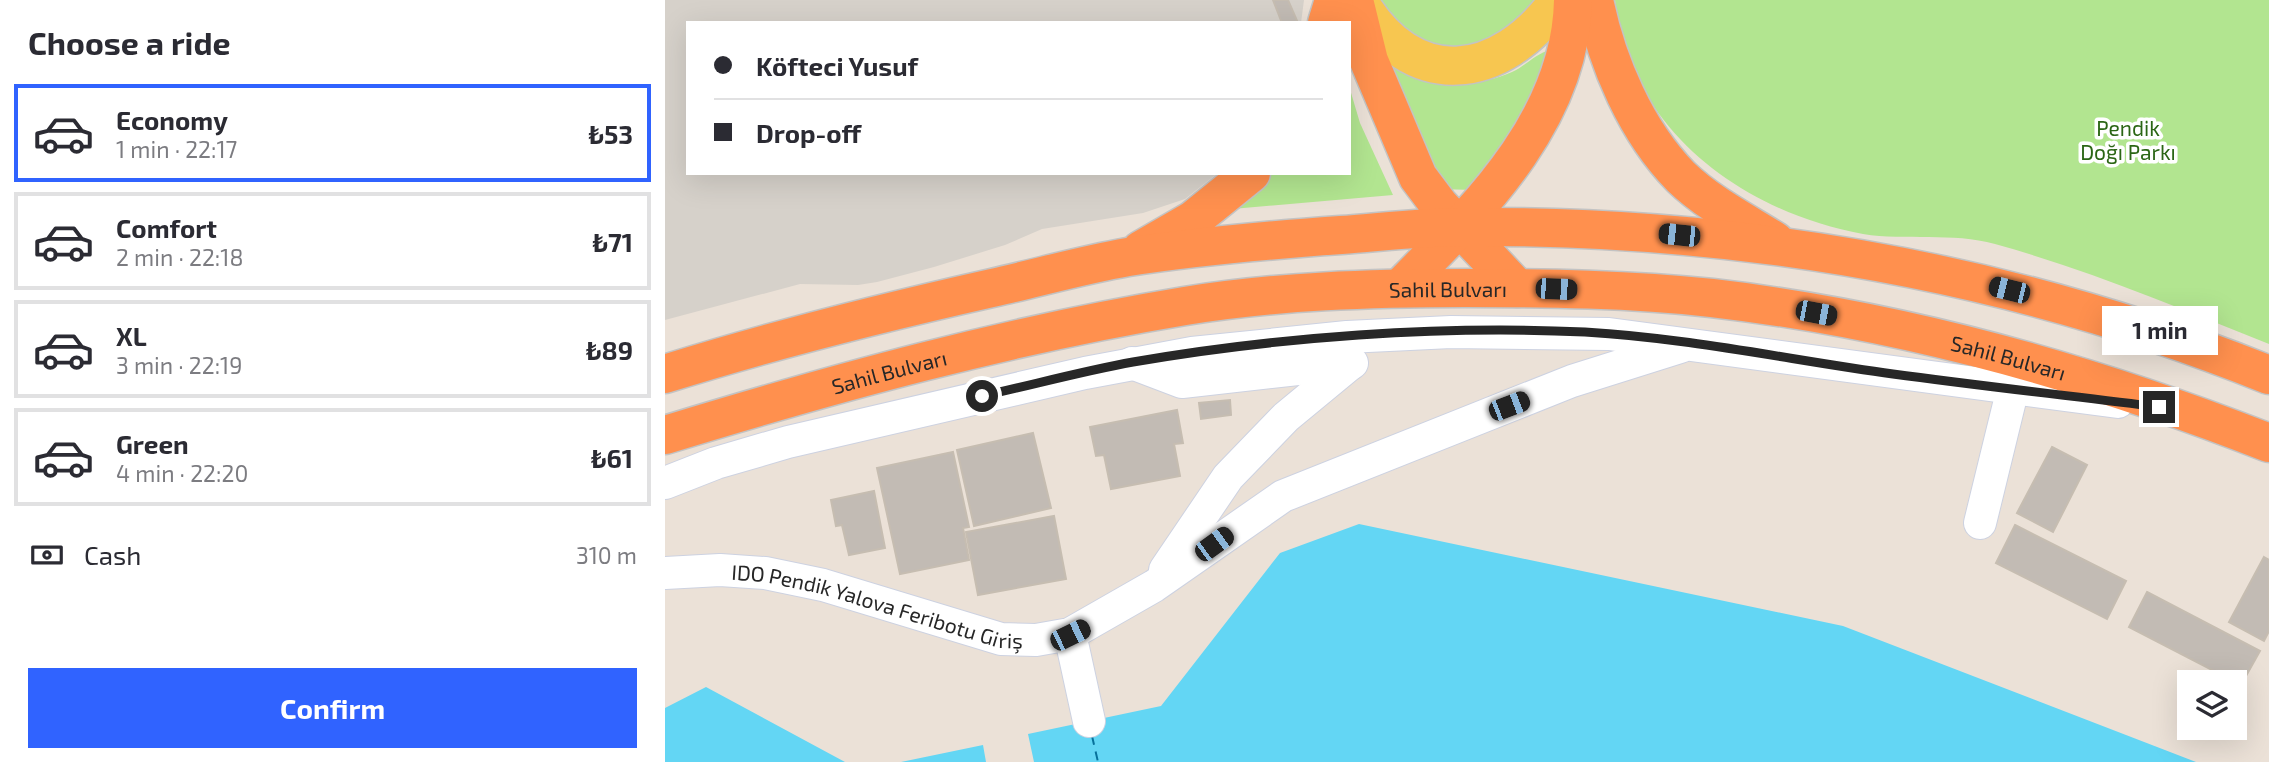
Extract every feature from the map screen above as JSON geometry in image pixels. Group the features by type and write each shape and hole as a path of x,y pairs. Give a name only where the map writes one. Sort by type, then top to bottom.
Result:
{"highway":[{"path":"1328,21 1334,0"},
{"path":"1356,0 1369,61 1418,177 1517,288"},
{"path":"1400,288 1461,226 1500,179 1543,114 1563,71 1572,29 1573,0"},
{"path":"1594,0 1599,26 1620,83 1664,157 1707,199 1782,246"},
{"path":"1128,257 1193,220 1249,175"},
{"path":"665,373 864,316 1128,257 1285,239 1461,226 1653,233 1782,246 1929,270 2062,303 2199,347 2269,375"},
{"name":"Sahil Bulvarı","path":"665,435 851,382 1110,320 1243,299 1400,288 1517,288 1711,298 1816,313 2013,357 2096,380 2269,443"}],"main road":[{"path":"1356,0 1371,23 1403,51 1423,60 1449,66 1480,62 1509,49 1543,22 1559,0"}],"lane":[{"path":"665,483 716,463 788,442 1131,363 1241,347 1408,335 1583,332 1692,344 2184,410"},
{"path":"1154,586 1229,477 1286,417 1349,365 1408,335"},
{"name":"IDO Pendik Yalova Feribotu Giriş","path":"665,573 720,570 765,573 823,584 1001,639 1036,640 1070,635 1154,586 1283,496 1572,381 1692,344"},
{"path":"1131,363 1182,382 1349,365"},
{"path":"1980,523 2013,388"},
{"path":"1070,635 1089,721"}],"green space":[{"path":"1379,0 1542,0 1481,51 1415,41"},
{"name":"Pendik Doğı Parkı","path":"1615,0 2269,0 2269,344 2168,303 1995,244 1962,238 1863,234 1818,223 1775,206 1735,184 1699,157 1667,124 1642,87 1624,46"},
{"path":"1549,50 1543,82 1475,190 1437,189 1387,55 1433,74 1463,81 1478,81 1512,72"},
{"path":"1351,93 1360,123 1393,195 1232,209 1269,175 1351,175"}],"shaded area":[{"path":"665,0 1304,0 1301,21 686,21 686,175 1215,175 1185,199 1143,213 1042,229 1005,245 877,282 858,285 800,284 665,320"}],"water":[{"path":"1359,524 1843,626 2196,762 1034,762 1028,734 1161,706 1280,553"},
{"path":"706,687 845,762 665,762 665,708"},
{"path":"983,745 986,762 901,762"}],"building":[{"path":"1273,0 1288,0 1297,21 1281,21"},
{"path":"1230,400 1231,415 1201,419 1199,403"},
{"path":"1177,410 1183,443 1174,444 1180,476 1111,489 1104,455 1096,456 1090,427"},
{"path":"1033,433 1051,508 974,526 957,450"},
{"path":"2052,447 2087,465 2053,532 2017,513"},
{"path":"953,452 969,527 963,528 969,560 900,574 877,468"},
{"path":"874,491 885,548 849,555 842,525 836,526 831,500"},
{"path":"1054,516 1066,579 978,595 966,532"},
{"path":"2015,525 2126,581 2107,619 1996,563"},
{"path":"2264,557 2269,560 2269,631 2264,641 2229,622"},
{"path":"2147,592 2260,651 2247,674 2247,670 2212,670 2129,627"}],"ferry route":[{"path":"1092,736 1098,762"}],"route":[{"path":"982,396 1131,363 1241,347 1347,337 1527,331 1583,332 1673,341 1814,360 1892,374 2159,407"}]}
